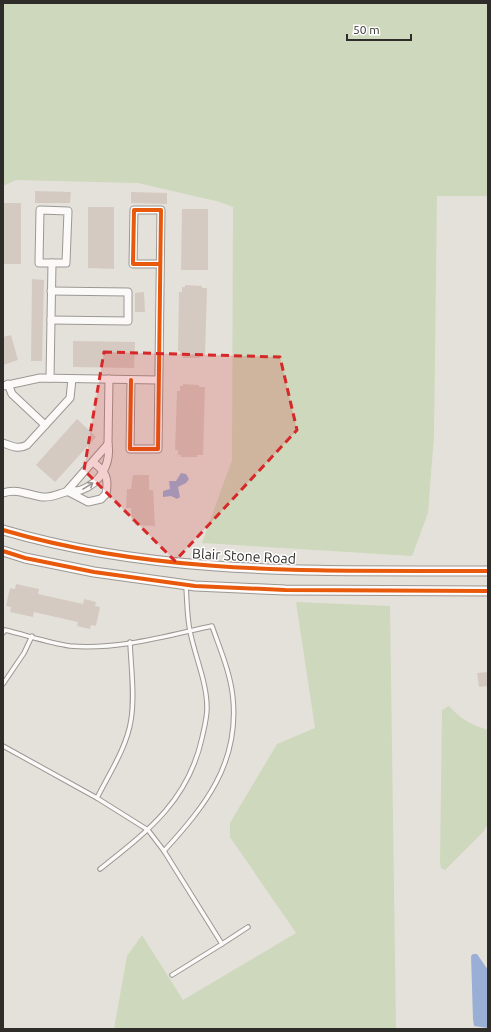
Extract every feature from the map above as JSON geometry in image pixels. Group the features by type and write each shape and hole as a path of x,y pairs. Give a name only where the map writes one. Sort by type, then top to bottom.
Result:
{"main road":[{"name":"Blair Stone Road","path":"3,530 98,553 188,565 268,570 488,571"},
{"path":"5,553 94,572 186,585 285,590 488,591"}],"street":[{"path":"40,210 68,211 66,263 52,263 39,263 40,210"},
{"path":"131,380 130,449 158,449 161,210 134,210 133,264 160,264"},
{"path":"50,378 52,263"},
{"path":"51,320 128,321 128,292 52,291"},
{"path":"45,425 12,394 6,385 40,378 158,380"},
{"path":"3,443 22,448 70,398 72,379"},
{"path":"3,493 16,491 49,497 66,491 81,490 96,480 104,470 109,457 109,379"},
{"path":"66,491 108,444"},
{"path":"66,491 88,502 101,499 106,494 108,477 104,470 93,462"}],"lane":[{"path":"100,869 148,830 176,800 188,780 198,755 205,725 207,708 205,693 190,631 186,585"},
{"path":"3,633 5,630 69,646 98,647 212,626 233,698 234,729 229,752 216,784 195,817 164,851"},
{"path":"3,684 24,654 32,636"},
{"path":"97,798 122,748 131,720 133,706 130,642"},
{"path":"3,746 97,798 148,830 164,851 222,944"},
{"path":"172,974 248,927"}],"highlighted area":[{"path":"104,352 280,357 297,430 175,561 84,470"}],"green space":[{"path":"3,3 488,3 488,196 437,196 434,435 428,513 412,556 202,543 232,460 233,207 220,202 138,183 16,180 3,186"},
{"path":"296,602 390,606 396,1029 114,1029 127,956 142,935 183,1000 296,933 230,837 230,823 277,744 315,728"},
{"path":"449,706 457,715 488,730 488,824 483,832 445,870 441,868 440,862 442,710"}],"water":[{"path":"181,473 186,474 189,479 186,483 178,487 180,497 177,499 171,496 163,497 163,491 170,489 169,481 176,481"},
{"path":"473,954 477,954 488,970 488,1028 474,1026 471,956"}],"building":[{"path":"35,191 71,192 70,203 35,203"},
{"path":"131,192 167,193 167,204 131,203"},
{"path":"3,203 21,203 21,264 3,264"},
{"path":"88,207 114,207 114,269 88,268"},
{"path":"182,209 208,209 208,270 181,270"},
{"path":"32,279 44,280 42,361 31,361"},
{"path":"185,285 202,286 202,288 207,288 205,356 200,356 199,358 183,358 183,356 180,355 180,351 178,351 179,292 182,292 182,287 185,287"},
{"path":"144,292 145,312 135,312 135,293"},
{"path":"11,335 18,360 3,365 3,337"},
{"path":"73,341 135,342 134,368 73,367"},
{"path":"183,384 205,387 203,455 197,455 197,457 181,457 181,455 178,455 178,450 175,450 177,391 180,391 180,386 183,386"},
{"path":"77,419 96,437 55,482 36,465"},
{"path":"133,475 149,475 149,490 153,490 155,526 135,525 135,522 132,522 131,508 126,508 127,489 131,489"},
{"path":"16,584 39,589 38,594 83,604 84,599 96,602 95,606 100,607 96,626 91,625 90,629 77,626 78,622 34,612 33,617 10,612 11,607 6,606 10,588 15,589"},
{"path":"488,672 488,686 479,687 477,673"}],"cycle path":[{"path":"131,380 130,449 158,449 161,210 134,210 133,264 160,264"},
{"path":"3,530 63,545 123,556 183,563 244,568 304,570 488,571"},
{"path":"3,551 25,558 94,572 195,586 285,590 488,591"}]}
